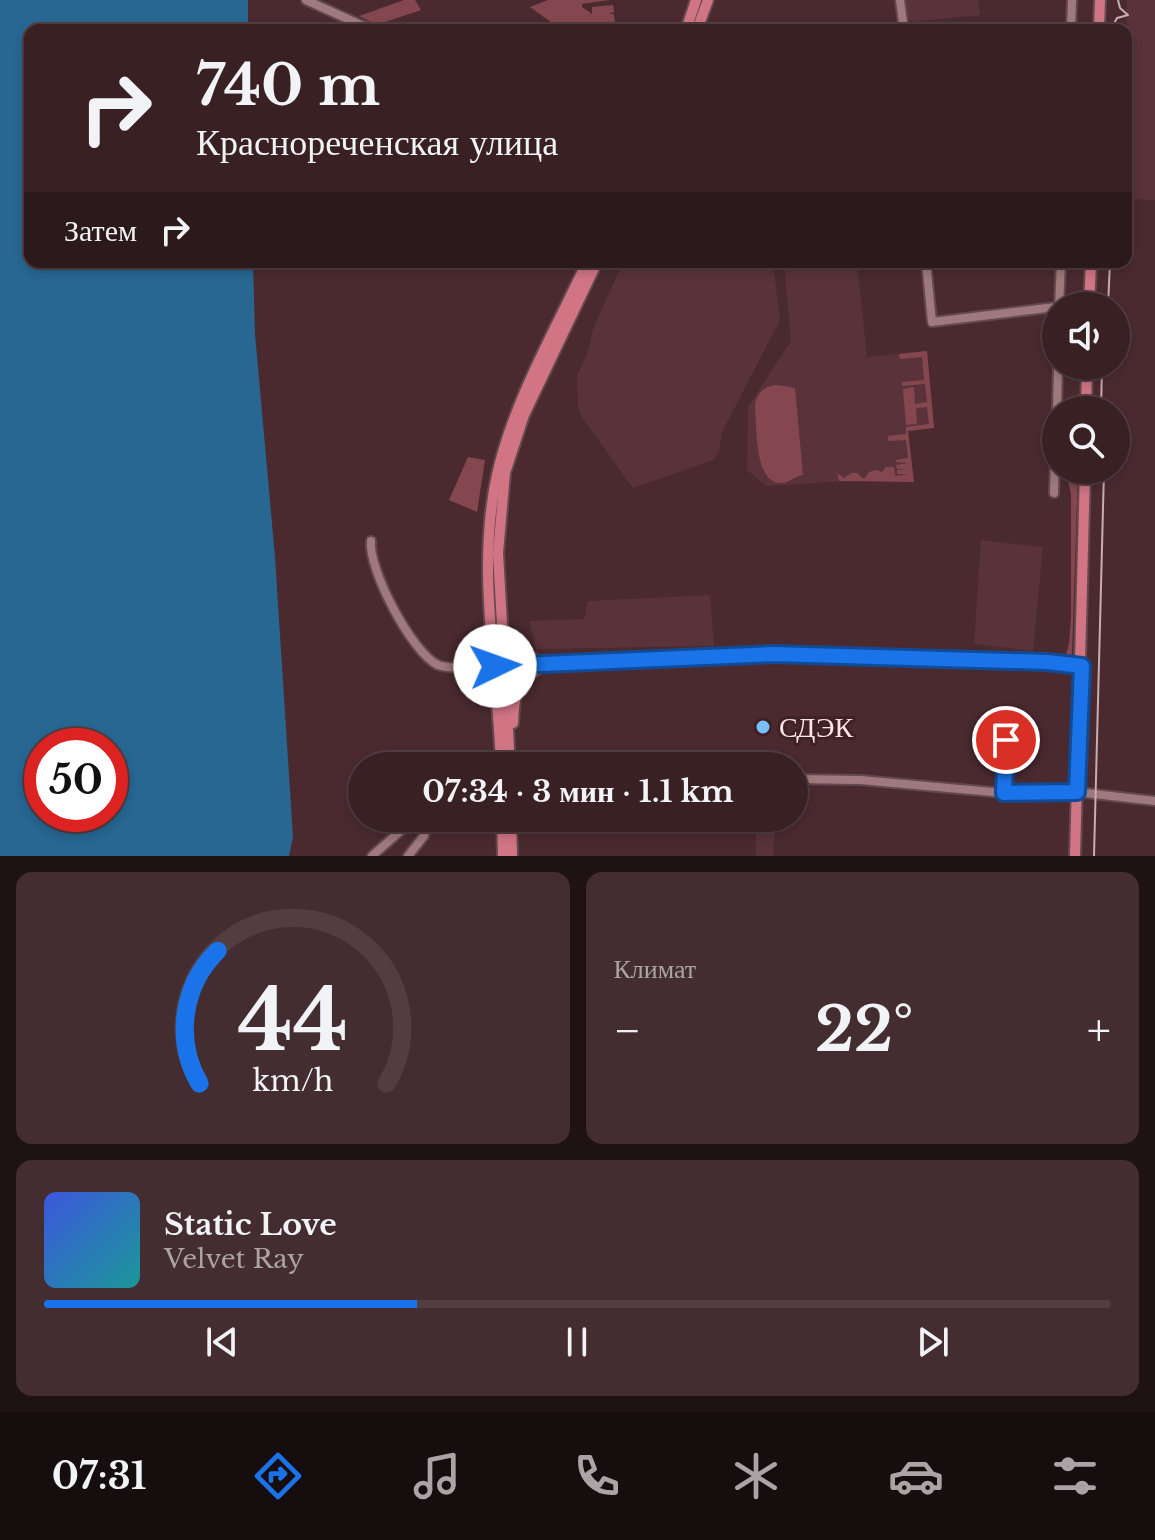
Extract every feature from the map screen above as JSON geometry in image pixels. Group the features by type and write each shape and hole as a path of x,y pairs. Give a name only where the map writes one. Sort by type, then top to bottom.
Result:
{"main road":[{"path":"688,24 696,0"},
{"path":"699,24 708,0"},
{"path":"1099,24 1100,0"},
{"path":"506,752 489,547 497,473 514,419 584,268"},
{"path":"546,664 524,655 501,633 499,517 508,462 524,415 594,268"},
{"path":"1090,292 1091,268"},
{"path":"1075,856 1085,484"},
{"path":"499,666 502,644 500,612"},
{"path":"499,666 774,654 1047,662 1082,666"},
{"path":"508,752 516,690 525,677 546,664"},
{"path":"502,832 503,856"},
{"path":"511,832 512,856"}],"street":[{"path":"306,0 359,24"},
{"path":"900,0 903,24"},
{"path":"1071,24 1072,0"},
{"path":"927,268 932,322 1042,309"},
{"path":"1059,292 1061,268"},
{"path":"1054,484 1054,493"},
{"path":"371,541 370,550 377,572 404,626 422,652 439,666 499,666"},
{"path":"1004,793 1006,740"},
{"path":"808,779 860,780 1004,793 1077,792 1155,801"},
{"path":"372,856 399,832"},
{"path":"408,856 425,832"}],"shaded area":[{"path":"404,0 415,0 421,10 379,24 359,16"},
{"path":"548,0 610,0 582,4 582,7 592,14 592,7 613,5 614,12 609,14 614,14 615,24 554,24 530,7"},
{"path":"904,0 978,0 980,15 912,22 906,18"},
{"path":"1127,0 1155,0 1155,200 1132,199 1132,24 1127,24"},
{"path":"620,268 774,268 780,320 722,432 719,452 713,460 633,488 581,416 578,406 577,376 589,349 593,329"},
{"path":"785,268 858,268 867,357 927,351 934,428 908,431 914,482 864,480 766,486 747,470 748,407 791,341"},
{"path":"927,351 934,428 908,431 914,482 839,481 837,473 844,478 857,473 864,479 869,472 882,472 886,467 894,467 895,476 909,474 897,474 897,470 909,469 897,469 896,465 908,463 896,462 908,458 906,440 888,441 888,436 906,434 906,427 929,424 927,407 916,408 917,424 906,425 903,389 914,387 915,404 927,402 925,384 902,386 902,382 924,380 922,357 900,359 899,354"},
{"path":"778,385 795,388 803,475 783,483 771,480 761,463 755,407 762,391"},
{"path":"468,457 485,460 477,512 449,500"},
{"path":"1069,484 1078,484 1072,653 1070,660 1064,661 1071,617"},
{"path":"981,540 1043,547 1033,651 974,644"},
{"path":"710,595 714,646 536,649 529,621 584,619 588,601"},
{"path":"756,832 775,832 773,856 756,856"}],"water":[{"path":"0,0 248,0 248,24 24,24 24,268 253,268 255,334 275,557 293,837 289,856 0,856"}],"tram line":[{"path":"1114,24 1117,18 1128,15 1120,8 1118,0"},
{"path":"1109,292 1110,268"},
{"path":"1101,396 1102,380"},
{"path":"1094,856 1104,484"}],"place":[{"name":"СДЭК","path":"763,727"}],"route":[{"path":"495,666 774,654 1047,662 1082,666 1077,792 1004,793 1006,740"}]}
